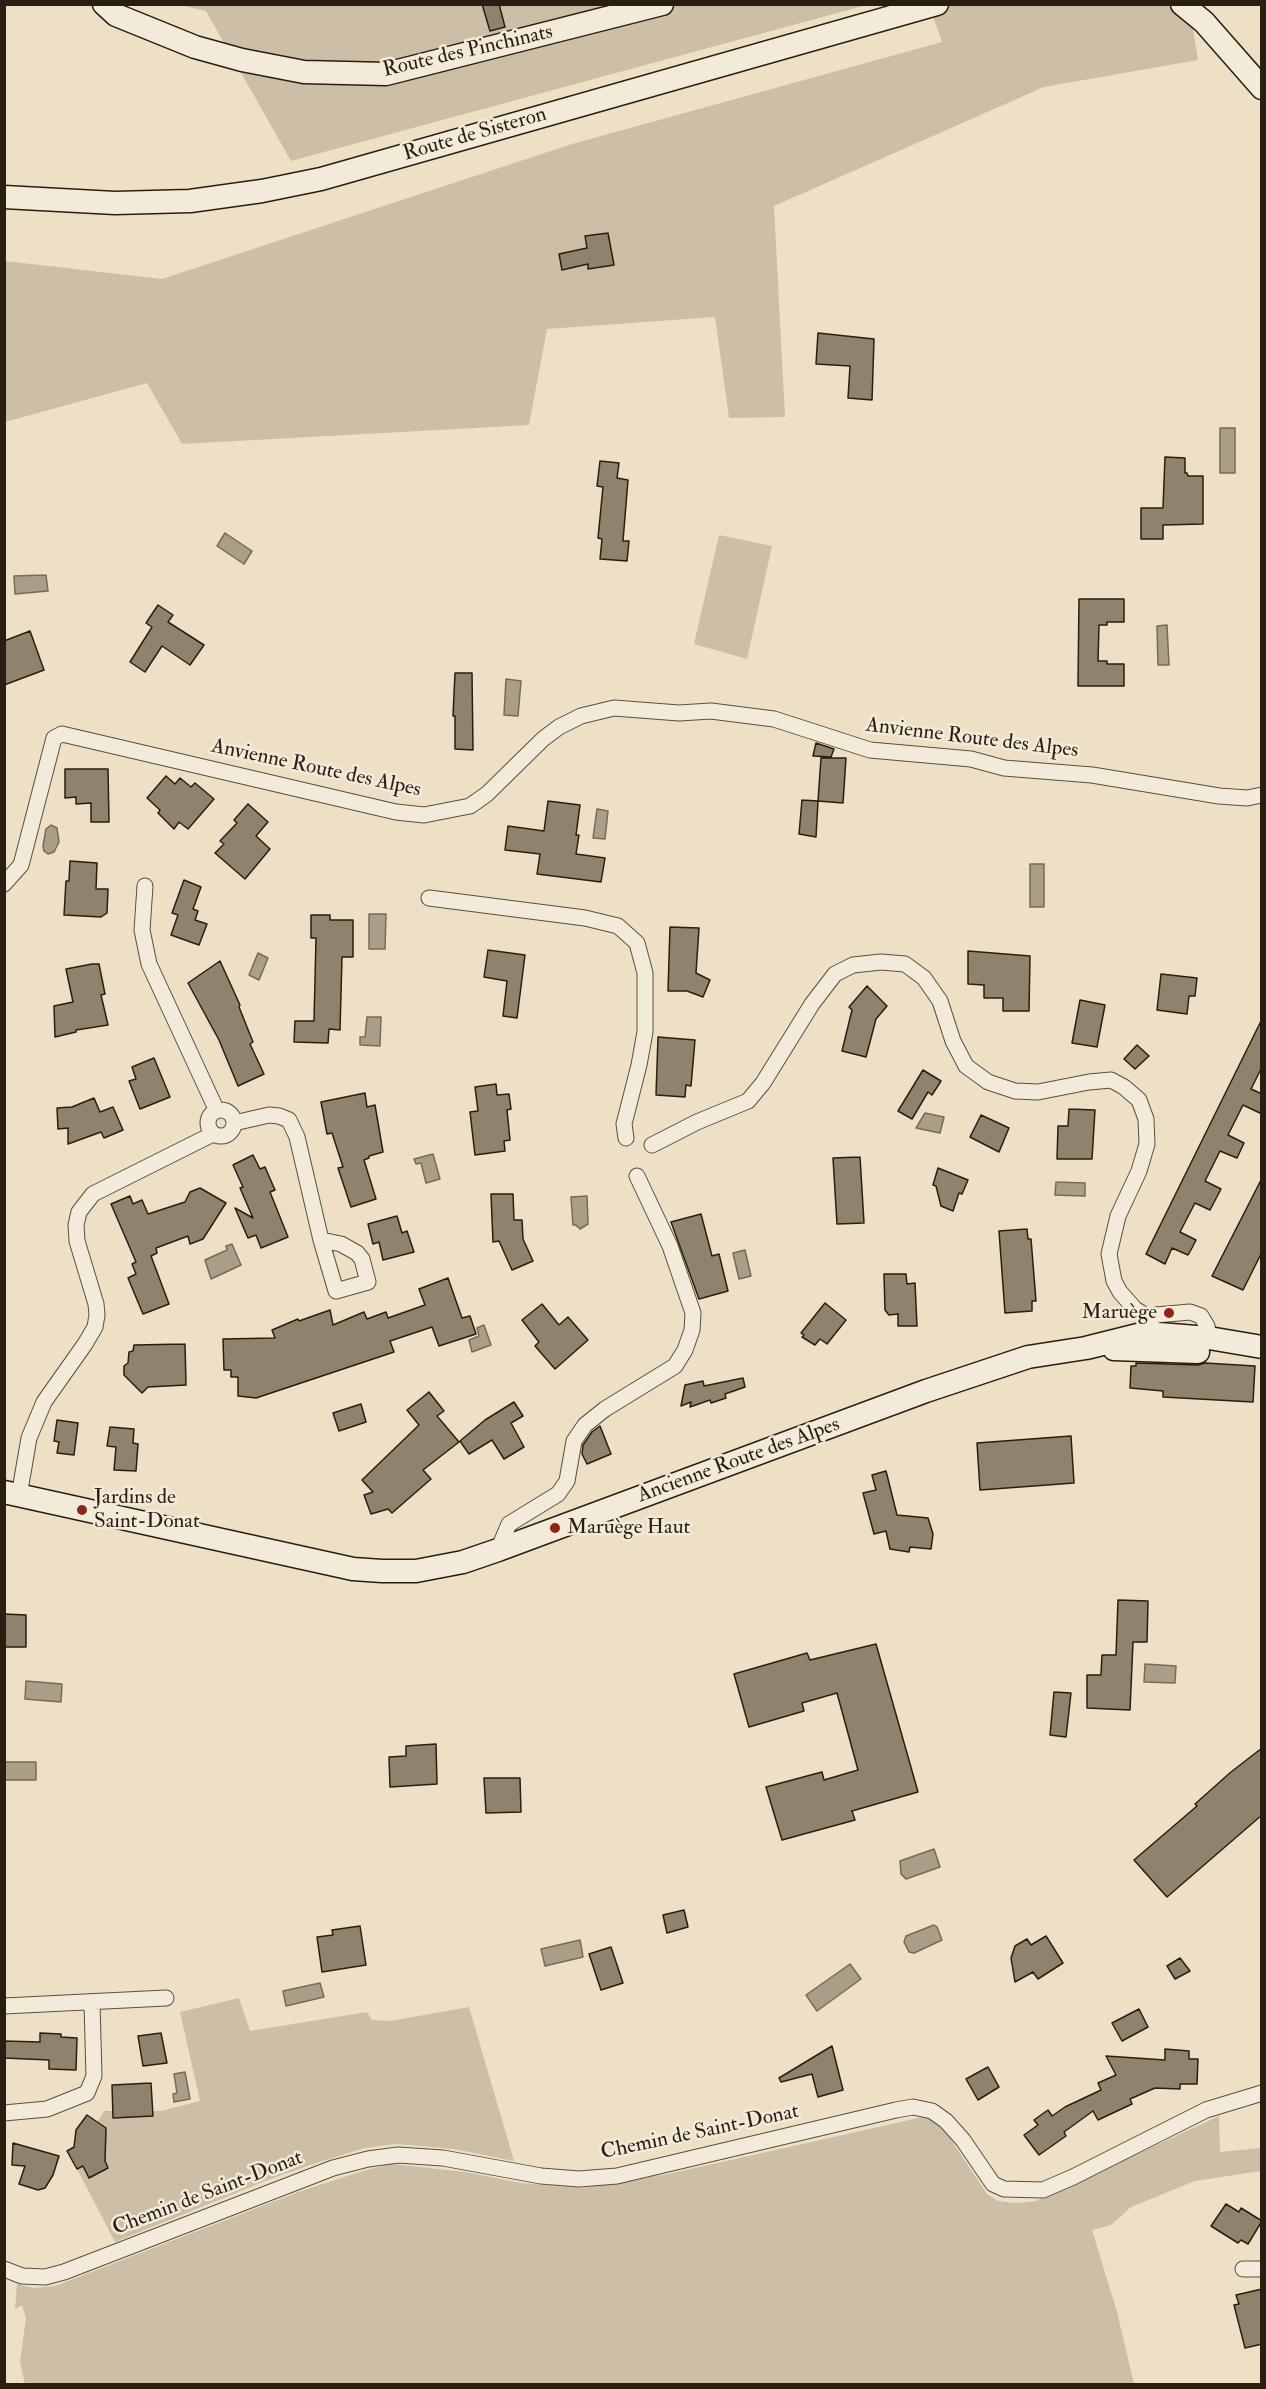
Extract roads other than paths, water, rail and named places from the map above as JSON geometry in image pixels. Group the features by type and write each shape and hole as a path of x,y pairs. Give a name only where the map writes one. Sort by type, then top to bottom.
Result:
{"main road":[{"name":"Route des Pinchinats","path":"104,4 116,15 195,47 242,60 304,72 386,74 662,4"},
{"name":"Route de Sisteron","path":"4,197 115,203 190,201 273,189 321,179 936,4"},
{"path":"1182,4 1204,22 1262,88"},
{"name":"Ancienne Route des Alpes","path":"12,1494 353,1569 382,1572 428,1569 463,1562 498,1550 955,1381 1028,1357 1086,1348 1151,1334 1262,1354"},
{"name":"Ancienne Route des Alpes","path":"1202,1345 1262,1347"}],"street":[{"name":"Anvienne Route des Alpes","path":"4,884 21,865 54,738 62,735 396,812 424,815 470,806 487,794 543,739 559,728 581,716 614,708 679,713 711,711 764,718 870,750 971,759 1004,768 1092,775 1219,796 1247,798 1262,795"},
{"path":"145,886 142,930 148,964 217,1111"},
{"path":"429,898 585,918 618,926 637,943 645,973 645,1032 624,1124 626,1138"},
{"path":"652,1145 697,1122 748,1101 764,1083 812,1004 835,974 853,965 881,962 904,964 924,978 940,1001 953,1041 966,1066 987,1082 1015,1091 1038,1092 1111,1080 1124,1087 1139,1100 1146,1119 1147,1144 1139,1171 1119,1216 1109,1254 1114,1281 1151,1334"},
{"path":"217,1111 228,1113 234,1123"},
{"path":"213,1134 208,1123 217,1111"},
{"path":"234,1123 269,1115 289,1120 297,1137 321,1240"},
{"path":"12,1494 29,1438 44,1402 95,1327 96,1304 77,1241 76,1225 79,1212 93,1194 213,1134 221,1136 229,1134 234,1123"},
{"path":"498,1550 509,1524 558,1494 567,1481 574,1441 585,1425 605,1409 675,1366 685,1350 692,1330 693,1313 670,1246 637,1176"},
{"path":"1151,1334 1156,1315 1169,1312 1190,1312 1201,1316 1207,1326 1202,1345"},
{"path":"4,2006 166,1998"},
{"path":"4,2113 47,2109 87,2093 94,2076 92,2003"},
{"name":"Chemin de Saint-Donat","path":"4,2269 22,2276 45,2277 64,2272 312,2175 368,2158 398,2155 443,2158 542,2176 579,2179 617,2176 896,2110 914,2108 932,2111 946,2121 993,2184 1004,2189 1043,2190 1206,2110 1262,2093"},
{"path":"1243,2269 1262,2269"}],"place":[{"name":"Maruège","path":"1169,1313"},
{"name":"Jardins de Saint-Donat","path":"82,1510"},
{"name":"Maruège Haut","path":"555,1528"}]}
